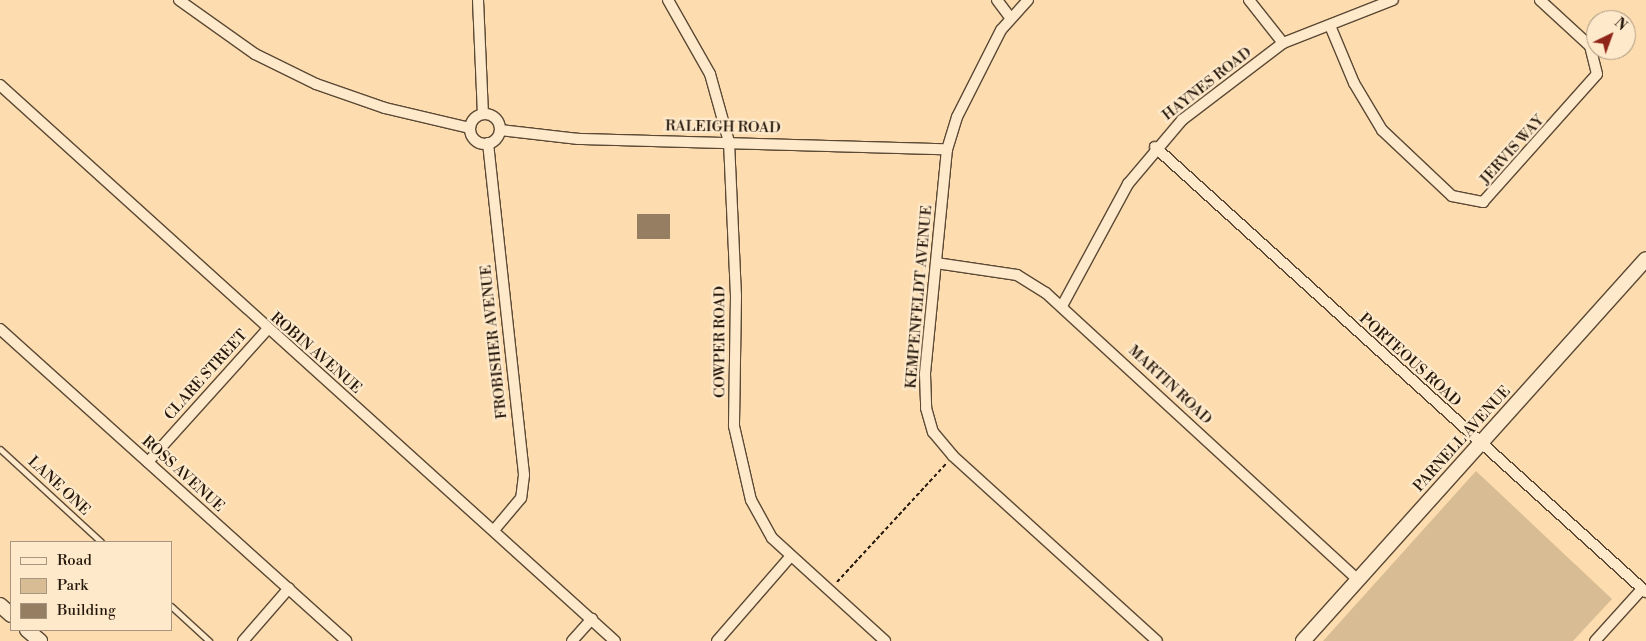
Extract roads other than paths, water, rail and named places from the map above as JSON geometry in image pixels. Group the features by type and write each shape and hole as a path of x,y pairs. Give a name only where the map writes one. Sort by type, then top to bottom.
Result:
{"street":[{"path":"179,0 248,49 316,84 385,108 470,128"},
{"path":"470,128 483,114 478,0"},
{"name":"COWPER ROAD","path":"668,0 710,74 729,142 736,296 734,426 751,500 772,538 790,557 885,641"},
{"path":"997,0 1009,16"},
{"name":"KEMPENFELDT AVENUE","path":"1028,0 1009,16 957,117 947,149 936,263 926,408 933,432 953,456 1157,641"},
{"path":"1249,0 1284,43"},
{"name":"HAYNES ROAD","path":"1062,306 1128,184 1155,148 1205,102 1284,43 1331,28 1393,0"},
{"name":"JERVIS WAY","path":"1331,28 1354,83 1382,130 1452,196 1482,202 1598,74 1590,46 1540,0"},
{"name":"ROBIN AVENUE","path":"0,85 267,330 496,529 615,641"},
{"path":"470,128 475,140 488,143 500,130 495,118 483,114"},
{"name":"RALEIGH ROAD","path":"500,130 578,139 947,149"},
{"name":"FROBISHER AVENUE","path":"488,143 524,475 521,498 496,529"},
{"name":"PORTEOUS ROAD","path":"1155,148 1480,444 1644,590"},
{"name":"PARNELL AVENUE","path":"1303,641 1646,260"},
{"name":"MARTIN ROAD","path":"936,263 1017,275 1062,306 1358,580"},
{"name":"ROSS AVENUE","path":"0,329 346,641"},
{"name":"CLARE STREET","path":"148,462 267,330"},
{"path":"717,641 790,557"},
{"path":"243,641 289,588"},
{"path":"1595,641 1644,590"},
{"path":"0,605 10,614"},
{"path":"572,641 592,619"},
{"path":"28,631 40,641"}],"lane":[{"name":"LANE ONE","path":"0,449 100,541"},
{"path":"172,607 209,641"}]}
